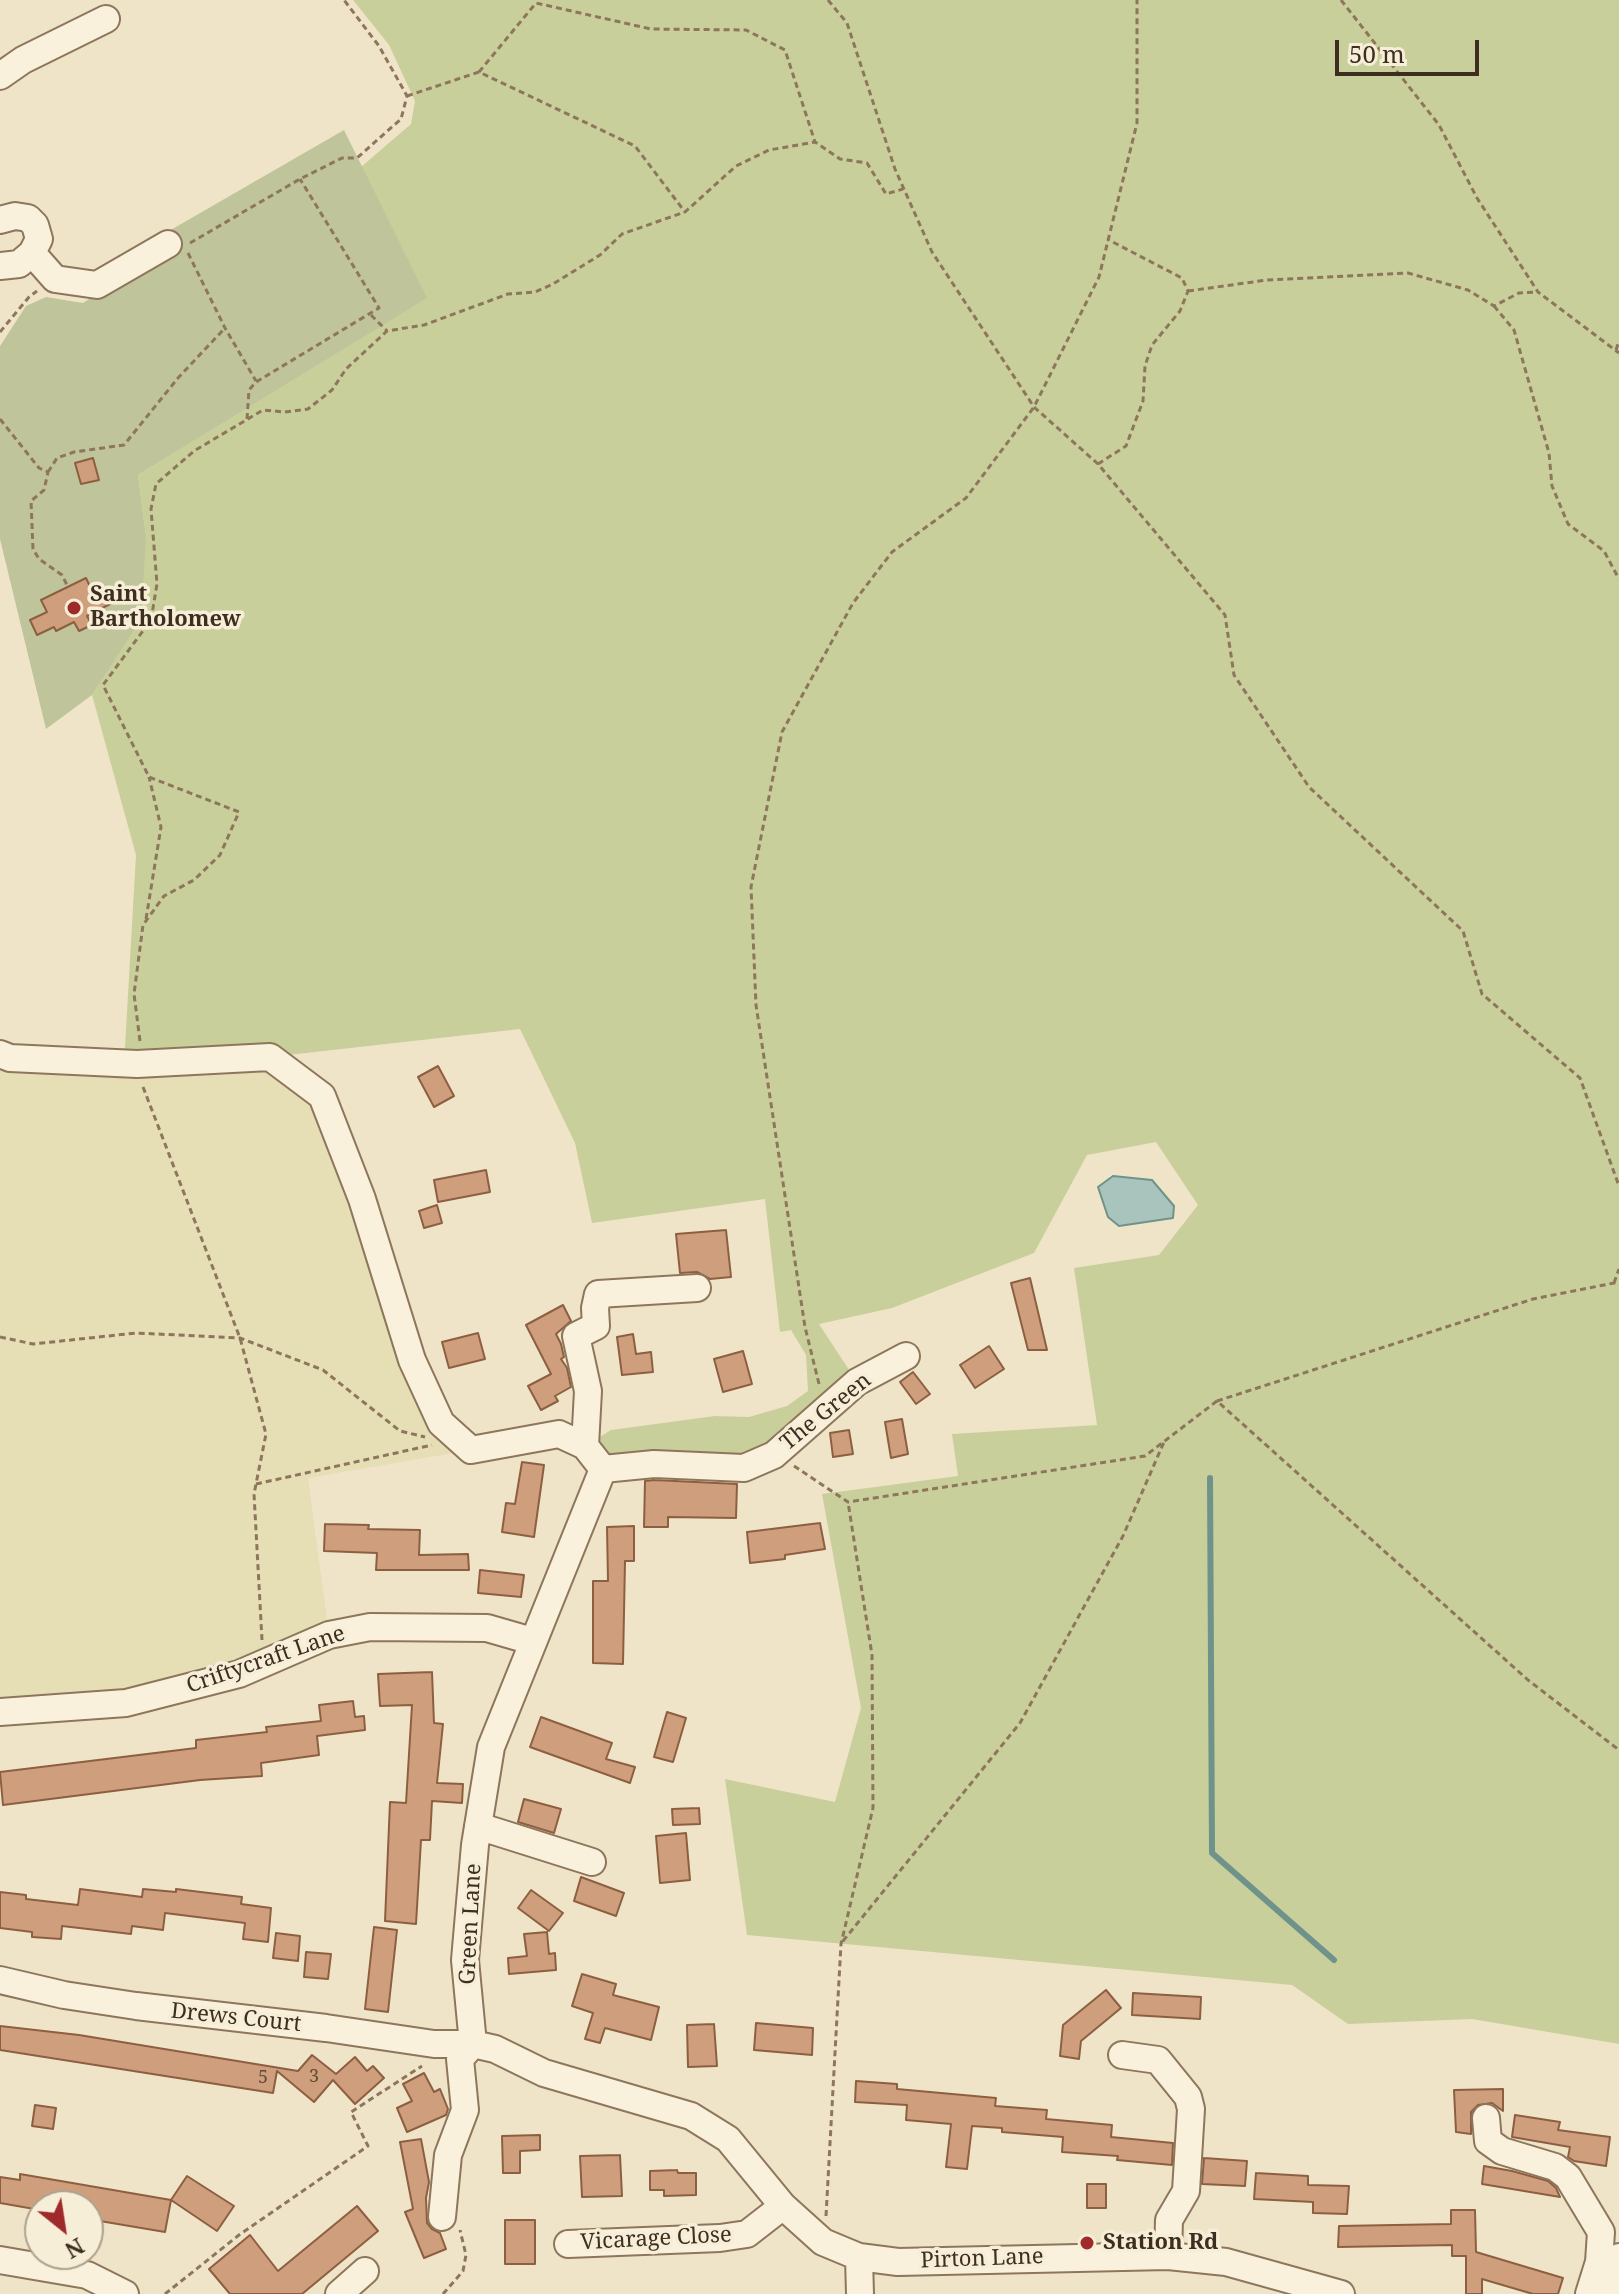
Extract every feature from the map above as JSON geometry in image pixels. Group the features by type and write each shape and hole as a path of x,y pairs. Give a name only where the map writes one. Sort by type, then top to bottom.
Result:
{"street":[{"path":"0,76 23,60 106,19"},
{"path":"0,220 15,216 28,218 35,225 39,239 32,253 19,264 0,266"},
{"path":"32,253 55,279 97,285 176,245"},
{"path":"0,1054 10,1058 140,1064 270,1057 322,1096 362,1199 412,1360 441,1423 471,1450 559,1434 585,1446 603,1469"},
{"path":"585,1446 588,1391 576,1336 596,1326 598,1294 697,1288"},
{"name":"The Green","path":"603,1469 654,1464 744,1468 774,1455 857,1382 906,1356"},
{"name":"Green Lane","path":"462,2044 465,1960 478,1826 491,1747 603,1469"},
{"name":"Criftycraft Lane","path":"0,1712 126,1703 239,1674 329,1635 370,1627 487,1628 532,1641"},
{"path":"478,1826 508,1838 592,1862"},
{"name":"Drews Court","path":"0,1980 64,1995 136,2006 462,2044"},
{"path":"442,2217 448,2155 465,2110 460,2059 462,2044 495,2049 544,2073 691,2116 728,2139 783,2206 823,2242 859,2257 860,2294"},
{"path":"1122,2055 1158,2060 1188,2097 1191,2109 1186,2191 1169,2220 1168,2256"},
{"path":"1486,2118 1488,2141 1502,2151 1555,2167 1568,2177 1601,2232 1599,2262 1589,2294"},
{"name":"Vicarage Close","path":"568,2244 720,2238 747,2234 783,2206"},
{"name":"Pirton Lane","path":"859,2257 898,2262 1168,2256 1226,2262 1276,2284 1341,2294"},
{"path":"1615,2294 1615,2271 1619,2257"},
{"path":"0,2260 87,2275 125,2294"},
{"path":"339,2294 365,2271"}],"path":[{"path":"256,382 176,245 342,158 357,158 401,119 407,96 379,46 344,0"},
{"path":"828,0 847,23 903,189 932,252 1034,407 1098,464 1225,615 1234,675 1309,787 1463,931 1482,994 1580,1078 1619,1186"},
{"path":"825,1410 805,1327 756,1005 751,887 782,732 853,603 892,552 966,498 1034,407 1099,277 1137,123 1137,0"},
{"path":"1341,0 1439,125 1477,198 1538,292 1618,352"},
{"path":"407,96 479,72 536,3 651,29 746,30 785,50 815,142 840,159 867,163 886,194 903,189"},
{"path":"479,72 635,146 685,212"},
{"path":"266,1663 254,1494 266,1434 240,1338 140,1078 134,994 161,827 149,777 103,685 151,620 157,584 151,509 156,484 194,451 263,410 285,412 308,409 332,390 346,369 387,331 424,325 508,294 535,292 600,255 622,234 685,212 736,166 769,150 815,142"},
{"path":"247,419 249,390 256,382 379,308 300,179"},
{"path":"1098,464 1126,446 1143,401 1145,366 1152,345 1180,311 1188,291 1182,278 1107,239"},
{"path":"1188,291 1267,280 1408,273 1468,290 1494,306 1514,330 1549,453 1552,486 1568,524 1604,551 1619,579"},
{"path":"0,332 29,297 55,279"},
{"path":"1494,306 1519,293 1538,292"},
{"path":"371,315 387,331"},
{"path":"67,585 62,575 39,559 33,549 31,501 44,490 48,472 57,458 74,452 124,445 178,378 225,328"},
{"path":"1618,352 1619,341"},
{"path":"0,419 39,468 48,472"},
{"path":"145,922 164,896 194,880 220,855 239,812 149,777"},
{"path":"774,1455 809,1474 848,1502 1145,1456 1217,1401 1533,1299 1616,1282 1619,1269"},
{"path":"0,1337 33,1344 136,1333 240,1338 323,1370 400,1431 429,1439"},
{"path":"1217,1401 1528,1680 1619,1750"},
{"path":"841,1944 1020,1723 1123,1536 1164,1441"},
{"path":"256,1484 444,1443 471,1450"},
{"path":"823,2242 829,2185 841,1944 873,1808 872,1655 848,1502"},
{"path":"165,2294 239,2235 368,2146 351,2112 462,2044"}],"shaded area":[{"path":"270,1057 322,1096 412,1360 471,1450 308,1478 329,1635 239,1674 0,1712 0,1058"}],"green space":[{"path":"353,0 1619,0 1619,2044 1472,2019 1348,2024 1292,1985 747,1935 725,1779 835,1802 861,1708 822,1494 958,1476 952,1434 1097,1425 1074,1268 1159,1255 1198,1205 1156,1142 1087,1155 1034,1253 892,1308 819,1324 857,1382 774,1455 603,1469 585,1446 611,1430 715,1416 749,1417 787,1406 808,1391 806,1355 791,1330 780,1332 765,1199 592,1223 575,1143 520,1029 270,1057 124,1064 136,855 92,695 107,671 146,536 138,475 426,298 361,167 411,124 415,101 389,45"},
{"path":"344,130 427,298 138,475 146,536 141,619 92,695 46,729 0,539 0,346 26,306 46,297 83,303 161,252 169,231"}],"water":[{"path":"1113,1176 1152,1180 1174,1206 1173,1218 1119,1226 1108,1217 1098,1187"}],"building":[{"path":"93,458 99,480 81,484 75,463"},
{"name":"Saint Bartholomew","path":"86,578 93,593 105,588 112,603 87,616 92,625 79,631 74,622 56,631 54,627 37,635 30,620 47,612 41,600"},
{"path":"438,1066 454,1096 434,1107 418,1077"},
{"path":"486,1170 490,1192 438,1202 434,1180"},
{"path":"437,1205 442,1223 424,1228 419,1211"},
{"path":"726,1230 731,1277 710,1279 697,1272 680,1273 676,1234"},
{"path":"1030,1278 1047,1350 1028,1350 1011,1283"},
{"path":"563,1305 571,1321 556,1334 571,1387 555,1396 558,1401 541,1410 528,1386 551,1374 526,1325"},
{"path":"478,1333 485,1359 449,1368 442,1342"},
{"path":"633,1334 636,1354 651,1352 653,1372 622,1375 617,1337"},
{"path":"989,1346 1004,1369 975,1388 960,1365"},
{"path":"743,1351 752,1384 723,1392 714,1359"},
{"path":"913,1372 930,1394 916,1404 900,1382"},
{"path":"902,1419 908,1454 891,1458 885,1422"},
{"path":"849,1430 853,1454 833,1457 830,1433"},
{"path":"522,1462 544,1465 534,1537 502,1532 506,1503 515,1504"},
{"path":"645,1481 737,1484 736,1518 668,1517 668,1527 644,1527"},
{"path":"820,1523 825,1549 785,1555 785,1559 750,1563 747,1532"},
{"path":"325,1524 420,1530 419,1555 468,1554 469,1570 376,1570 377,1553 324,1551"},
{"path":"634,1526 634,1561 625,1561 623,1664 593,1663 593,1581 608,1581 607,1527"},
{"path":"480,1570 524,1575 521,1597 478,1593"},
{"path":"432,1672 434,1723 443,1724 437,1783 463,1784 462,1803 432,1801 430,1840 421,1840 416,1924 385,1921 390,1802 406,1803 412,1705 380,1706 378,1674"},
{"path":"353,1701 355,1717 364,1716 365,1730 317,1736 319,1755 261,1763 262,1776 200,1780 3,1805 0,1772 196,1748 196,1740 267,1732 266,1727 321,1721 319,1705"},
{"path":"667,1712 686,1718 673,1762 654,1757"},
{"path":"541,1717 612,1743 606,1759 635,1767 630,1783 530,1747"},
{"path":"524,1799 561,1809 554,1833 518,1822"},
{"path":"699,1808 700,1824 673,1825 672,1809"},
{"path":"686,1833 690,1880 660,1883 656,1836"},
{"path":"581,1877 624,1893 616,1916 574,1901"},
{"path":"80,1889 142,1897 143,1889 176,1892 176,1889 242,1897 241,1904 271,1908 268,1942 243,1939 245,1923 165,1913 163,1930 132,1926 131,1934 62,1926 61,1939 32,1937 32,1932 0,1928 0,1892 26,1895 26,1899 78,1905"},
{"path":"531,1890 563,1913 549,1931 518,1908"},
{"path":"374,1927 397,1930 388,2012 365,2009"},
{"path":"547,1932 549,1954 555,1953 556,1970 509,1974 508,1958 527,1956 524,1934"},
{"path":"276,1933 300,1936 298,1961 273,1958"},
{"path":"306,1952 331,1954 328,1979 304,1977"},
{"path":"582,1974 616,1984 613,1995 659,2007 651,2040 605,2028 600,2043 585,2039 593,2013 572,2006"},
{"path":"1106,1990 1121,2008 1081,2041 1079,2059 1060,2056 1063,2025"},
{"path":"1133,1993 1201,1997 1200,2019 1132,2015"},
{"path":"756,2023 813,2028 812,2055 754,2050"},
{"path":"714,2024 717,2066 688,2067 687,2025"},
{"path":"0,2026 79,2035 298,2071 312,2055 336,2074 355,2057 367,2071 373,2066 384,2078 355,2104 333,2080 314,2102 277,2071 273,2093 0,2050"},
{"path":"424,2073 434,2092 440,2089 448,2109 446,2115 407,2132 397,2108 412,2101 403,2084"},
{"path":"856,2081 897,2084 897,2089 996,2098 995,2106 1047,2110 1046,2119 1112,2125 1111,2137 1173,2143 1172,2165 1117,2160 1118,2156 1062,2152 1063,2137 972,2126 967,2169 946,2167 951,2124 906,2120 907,2105 855,2102"},
{"path":"1503,2089 1503,2111 1492,2103 1478,2105 1471,2112 1471,2134 1456,2132 1454,2090"},
{"path":"35,2105 56,2108 53,2129 32,2126"},
{"path":"1515,2115 1560,2122 1558,2130 1610,2137 1606,2166 1574,2161 1568,2157 1570,2147 1512,2137"},
{"path":"540,2135 540,2150 520,2151 520,2173 503,2173 502,2136"},
{"path":"421,2139 429,2182 427,2223 440,2233 446,2249 424,2258 405,2212 413,2209 400,2142"},
{"path":"620,2155 622,2196 582,2197 580,2156"},
{"path":"1204,2158 1247,2161 1245,2186 1202,2184"},
{"path":"1484,2166 1548,2181 1560,2197 1482,2184"},
{"path":"677,2170 678,2173 696,2173 696,2195 664,2196 664,2190 650,2190 650,2171"},
{"path":"1256,2173 1308,2176 1308,2185 1349,2186 1347,2214 1313,2213 1313,2202 1254,2199"},
{"path":"20,2174 171,2200 165,2232 104,2222 104,2190 24,2190 24,2207 0,2203 0,2177 20,2180"},
{"path":"187,2176 234,2206 217,2231 171,2200"},
{"path":"1087,2184 1106,2184 1106,2208 1087,2208"},
{"path":"357,2206 378,2231 302,2294 230,2294 209,2269 250,2235 278,2271"},
{"path":"1451,2210 1475,2210 1476,2252 1563,2278 1558,2294 1533,2294 1482,2279 1482,2294 1466,2294 1466,2256 1452,2256 1452,2245 1338,2247 1339,2226 1451,2224"},
{"path":"505,2220 535,2220 535,2264 505,2264"}],"waterway":[{"path":"1210,1478 1212,1853 1334,1960"}],"place":[{"name":"Saint Bartholomew","path":"74,608"},
{"name":"Station Rd","path":"1087,2243"}]}
